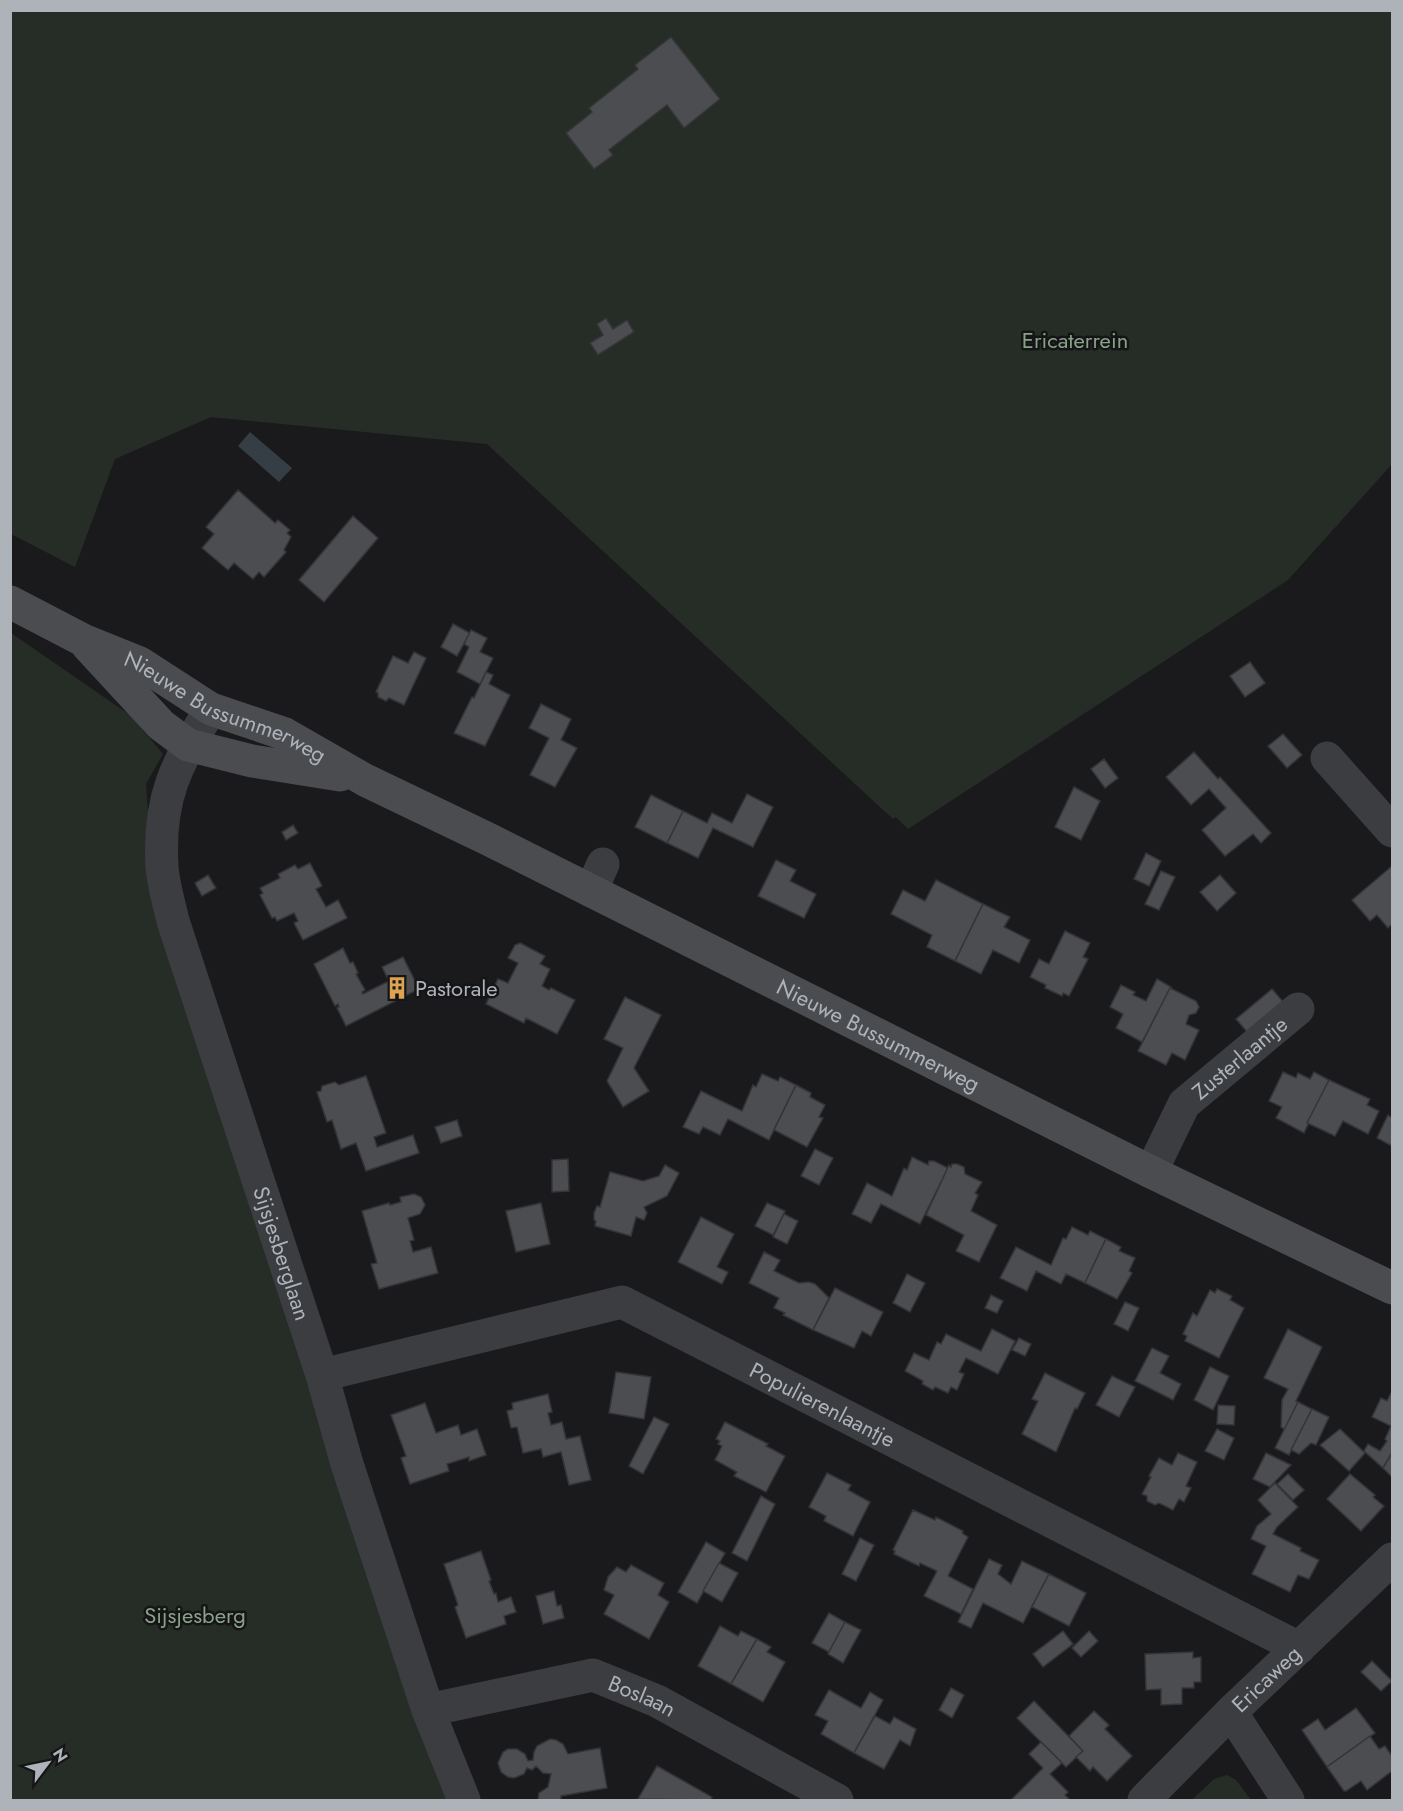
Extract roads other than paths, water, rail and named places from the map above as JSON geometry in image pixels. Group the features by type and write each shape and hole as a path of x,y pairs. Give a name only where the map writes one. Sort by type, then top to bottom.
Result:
{"main road":[{"name":"Nieuwe Bussummerweg","path":"10,602 83,640 140,663 211,709 285,734 365,780 597,877 1151,1172 1392,1288"},
{"name":"Nieuwe Bussummerweg","path":"83,640 161,725 188,745 252,761 318,770 365,780"}],"street":[{"name":"Sijsjesberglaan","path":"211,709 188,745 168,790 162,815 162,868 173,921 322,1375 347,1464 428,1710 464,1800"},
{"path":"1327,758 1392,831"},
{"name":"Zusterlaantje","path":"1151,1172 1184,1104 1298,1009"},
{"name":"Populierenlaantje","path":"322,1375 622,1302 1299,1648"},
{"name":"Ericaweg","path":"1144,1800 1231,1712 1392,1559"},
{"name":"Boslaan","path":"428,1710 593,1675 657,1701 837,1800"},
{"path":"1231,1712 1288,1800"}],"place":[{"name":"Pastorale","path":"397,988"}],"park label":[{"name":"Ericaterrein","path":"1075,340"},
{"name":"Sijsjesberg","path":"195,1615"}]}
